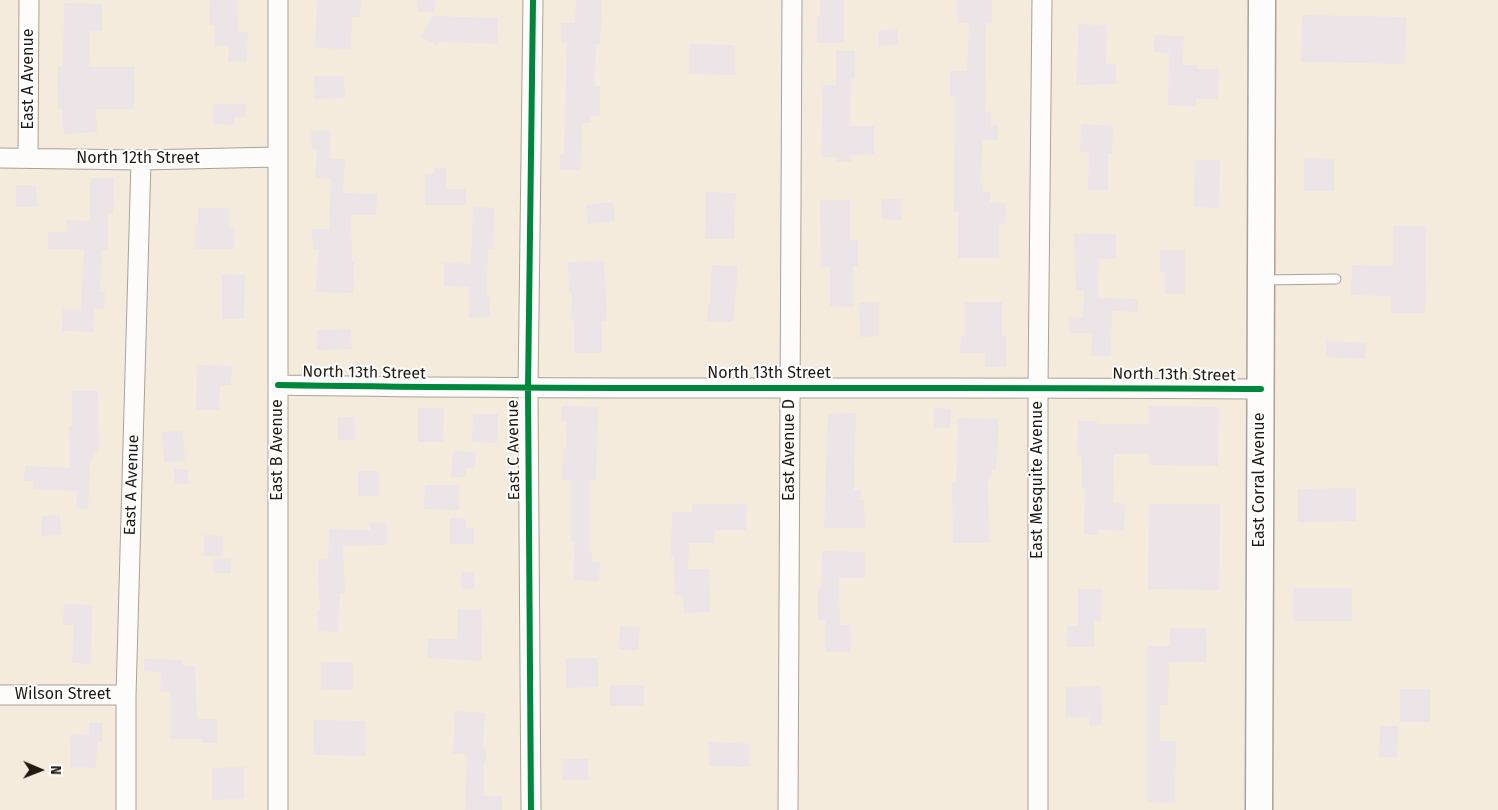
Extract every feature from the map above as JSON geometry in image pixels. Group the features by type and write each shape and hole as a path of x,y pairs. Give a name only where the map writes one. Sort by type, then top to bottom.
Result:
{"main road":[{"name":"East Corral Avenue","path":"1259,810 1262,0"}],"street":[{"name":"East A Avenue","path":"28,158 29,0"},
{"name":"East B Avenue","path":"278,0 278,810"},
{"name":"East C Avenue","path":"531,810 528,389 533,0"},
{"name":"East Avenue D","path":"788,810 792,0"},
{"name":"East Mesquite Avenue","path":"1038,810 1038,387 1042,0"},
{"name":"North 12th Street","path":"0,158 141,160 277,157"},
{"name":"East A Avenue","path":"126,810 126,695 141,160"},
{"name":"North 13th Street","path":"278,385 528,389 1038,387 1260,389"},
{"name":"Wilson Street","path":"0,695 126,695"}],"lane":[{"path":"1261,280 1336,279"}],"building":[{"path":"209,0 237,0 238,32 248,32 247,62 228,61 229,46 215,46 215,25 210,25"},
{"path":"317,0 361,0 360,17 352,17 351,49 315,48"},
{"path":"417,0 435,0 435,12 417,12"},
{"path":"576,0 602,0 600,44 596,44 594,86 600,86 600,116 591,116 591,123 582,123 581,170 560,170 560,154 564,154 567,43 561,43 561,23 575,23"},
{"path":"820,0 844,0 844,43 817,43 817,16 820,16"},
{"path":"957,0 992,0 992,23 986,23 985,112 991,112 991,125 998,125 997,140 983,140 980,183 983,183 983,192 990,192 990,202 1006,203 1005,224 999,224 999,258 958,258 958,212 954,212 955,97 950,97 950,71 967,71 969,23 957,23"},
{"path":"64,3 102,4 102,31 90,31 89,67 135,67 134,109 96,109 97,132 64,134 62,109 57,109 58,66 63,66"},
{"path":"1302,15 1406,17 1405,64 1301,62"},
{"path":"432,16 498,18 497,44 439,42 437,45 421,37"},
{"path":"1079,24 1107,25 1106,64 1116,64 1116,84 1076,85"},
{"path":"897,29 899,44 879,46 878,31"},
{"path":"1154,35 1184,36 1182,65 1197,65 1197,69 1219,69 1218,99 1196,99 1196,106 1168,105 1169,53 1154,52"},
{"path":"689,44 735,45 735,75 689,74"},
{"path":"836,51 855,51 855,78 851,78 850,126 874,126 874,154 851,155 851,162 837,162 837,157 821,157 823,85 836,85"},
{"path":"314,76 344,76 345,98 315,99"},
{"path":"213,104 246,104 245,117 234,117 234,125 213,124"},
{"path":"1081,124 1113,126 1112,153 1108,153 1108,190 1088,190 1089,152 1080,152"},
{"path":"330,130 331,159 345,159 343,193 377,194 376,215 351,215 352,262 354,262 353,293 316,292 318,250 313,250 312,229 329,229 331,179 315,178 317,149 312,149 311,131"},
{"path":"1304,158 1334,159 1334,191 1304,191"},
{"path":"1195,160 1220,160 1219,208 1194,207"},
{"path":"434,168 446,168 446,189 466,189 466,205 425,205 425,174 434,174"},
{"path":"90,178 114,178 113,213 108,213 108,250 102,250 100,292 105,292 104,309 94,308 93,332 62,331 63,309 81,310 84,249 48,249 48,232 67,232 67,220 90,221"},
{"path":"16,185 36,185 37,207 16,207"},
{"path":"706,192 736,193 734,239 705,239"},
{"path":"882,199 901,199 901,220 881,219"},
{"path":"820,200 850,200 850,240 858,240 858,266 853,266 853,307 830,306 830,267 821,267"},
{"path":"613,202 615,221 588,224 586,205"},
{"path":"473,207 494,208 493,249 488,249 487,296 489,296 490,317 469,318 469,287 444,286 444,263 471,264"},
{"path":"198,208 229,208 229,229 235,229 234,249 195,249 195,225 198,225"},
{"path":"1393,226 1426,226 1425,313 1391,313 1391,296 1351,295 1352,265 1393,266"},
{"path":"1074,233 1116,234 1116,259 1099,259 1098,298 1138,299 1137,312 1112,311 1111,356 1091,356 1092,333 1069,333 1069,317 1083,318 1084,291 1076,291"},
{"path":"1160,250 1185,250 1185,294 1165,294 1165,273 1160,272"},
{"path":"604,261 607,321 602,321 602,353 574,353 575,320 571,320 572,293 569,293 568,262"},
{"path":"712,265 738,266 733,322 707,321"},
{"path":"222,274 245,275 244,319 222,319"},
{"path":"879,302 879,336 860,337 859,303"},
{"path":"965,302 1002,302 1002,336 1006,336 1006,367 985,367 985,353 960,353 961,336 965,336"},
{"path":"351,329 352,349 317,350 317,330"},
{"path":"1327,341 1366,343 1365,359 1326,357"},
{"path":"197,365 232,366 231,385 220,385 219,410 196,410"},
{"path":"72,391 98,391 99,451 93,452 93,461 90,461 88,509 76,508 77,491 33,489 33,481 24,481 25,466 70,468 69,426 72,426"},
{"path":"562,406 598,407 596,480 589,480 589,552 592,552 592,562 600,562 599,581 573,580 575,542 571,542 571,480 562,480 563,448 566,448 567,421 561,421"},
{"path":"1149,406 1219,407 1218,466 1149,465 1149,454 1114,454 1113,503 1125,504 1124,531 1098,529 1098,535 1084,535 1085,488 1082,488 1082,457 1077,456 1078,421 1097,421 1097,424 1149,424"},
{"path":"418,408 444,408 443,442 418,442"},
{"path":"934,408 951,409 950,428 933,428"},
{"path":"856,413 854,490 861,490 860,500 864,500 865,528 824,528 828,414"},
{"path":"473,414 498,414 497,443 472,442"},
{"path":"338,417 355,417 355,440 338,440"},
{"path":"958,418 999,419 996,469 992,469 991,479 988,479 989,543 953,543 952,483 956,483"},
{"path":"183,431 185,461 164,462 162,432"},
{"path":"453,451 476,452 475,469 466,468 465,477 451,477"},
{"path":"174,469 188,469 188,484 175,484"},
{"path":"358,471 379,471 379,496 358,496"},
{"path":"425,485 459,485 459,510 424,509"},
{"path":"1356,488 1356,521 1298,522 1298,489"},
{"path":"692,504 747,504 746,530 715,530 714,543 689,543 688,569 709,569 710,612 684,613 683,595 675,595 674,556 671,556 672,512 692,512"},
{"path":"1149,504 1220,504 1219,590 1148,589"},
{"path":"60,515 61,535 42,536 41,516"},
{"path":"450,518 466,519 466,528 474,528 474,544 450,544"},
{"path":"370,522 387,523 387,545 343,546 345,593 340,593 338,632 317,631 318,610 320,610 318,560 328,559 329,529 370,530"},
{"path":"204,535 223,536 223,556 204,556"},
{"path":"822,551 865,552 865,578 839,578 840,625 851,625 851,652 825,652 825,620 818,620 818,588 821,588"},
{"path":"231,558 231,573 213,573 213,559"},
{"path":"461,572 474,572 475,588 461,589"},
{"path":"1293,588 1352,588 1352,621 1293,621"},
{"path":"1078,589 1101,589 1101,621 1094,621 1094,647 1067,647 1067,626 1078,626"},
{"path":"64,604 92,605 91,664 72,663 74,625 63,625"},
{"path":"458,609 481,610 482,661 427,658 428,639 457,639"},
{"path":"620,626 640,627 638,650 619,649"},
{"path":"1170,628 1207,628 1206,662 1169,662 1168,705 1160,705 1160,741 1176,741 1175,803 1147,802 1147,646 1170,646"},
{"path":"566,658 598,658 598,687 566,688"},
{"path":"144,659 183,660 183,666 195,666 197,719 217,719 217,743 202,743 202,739 171,739 171,692 160,692 161,672 144,671"},
{"path":"321,662 353,662 353,690 321,690"},
{"path":"610,685 644,685 644,706 610,706"},
{"path":"1101,686 1102,725 1089,726 1089,717 1066,718 1066,687"},
{"path":"1400,689 1430,689 1430,722 1400,722"},
{"path":"455,711 485,713 483,749 486,749 486,762 484,762 484,796 502,796 502,810 465,810 467,761 466,754 453,754"},
{"path":"314,720 365,721 365,756 313,755"},
{"path":"89,723 103,723 102,742 97,742 96,768 70,767 71,734 89,735"},
{"path":"1380,726 1398,726 1397,757 1379,757"},
{"path":"709,742 749,744 749,767 709,766"},
{"path":"563,759 588,759 588,780 563,780"},
{"path":"244,767 244,799 212,800 212,768"}],"cycle path":[{"path":"531,810 528,389 533,0"},
{"path":"278,385 523,388 1261,389"}]}
